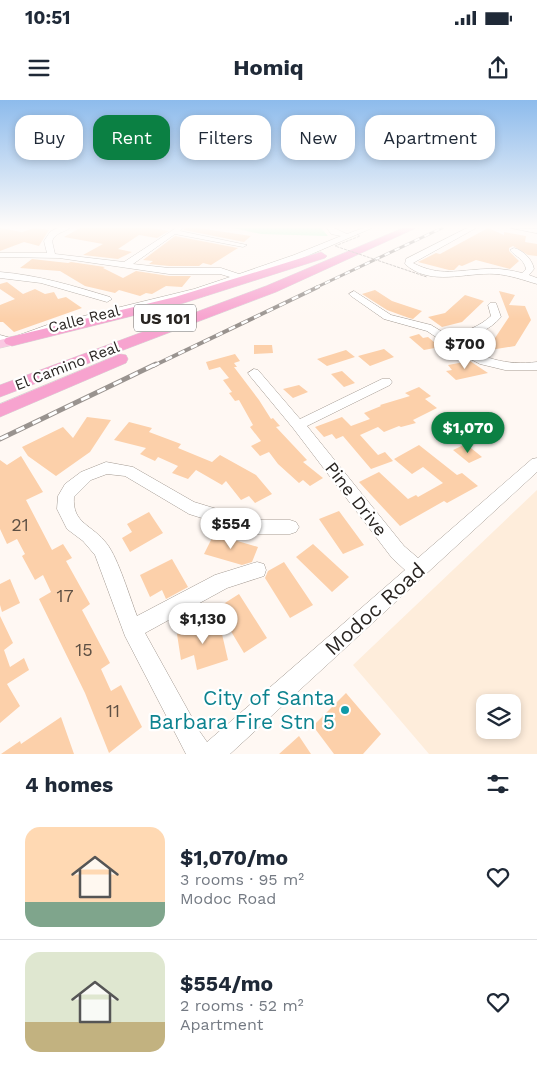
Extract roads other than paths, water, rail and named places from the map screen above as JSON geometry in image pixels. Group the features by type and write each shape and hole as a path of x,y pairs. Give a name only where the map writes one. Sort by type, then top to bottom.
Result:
{"highway":[{"name":"El Camino Real","path":"0,391 235,303 329,259"},
{"name":"El Camino Real","path":"0,376 331,259"},
{"path":"4,341 194,296 305,260 324,261"},
{"path":"0,411 200,325 324,261"}],"street":[{"path":"69,259 169,271 221,271 239,277"},
{"path":"124,266 135,259"},
{"name":"Calle Real","path":"4,341 51,327 175,297 293,259"},
{"path":"413,259 408,261 409,264 446,276 486,271 524,276 537,281"},
{"path":"524,276 530,268 526,259 531,259"},
{"path":"0,275 35,280 107,299"},
{"path":"354,294 385,317 428,328 448,339 460,349 480,359 514,368 537,366"},
{"path":"448,339 476,332 491,322 496,317 493,305"},
{"name":"Pine Drive","path":"254,373 298,424 398,552 418,570"},
{"path":"298,424 386,382"},
{"name":"Modoc Road","path":"212,754 537,463"},
{"path":"201,754 191,741 132,629 102,551 89,536 74,524 65,509 66,496 71,488 86,476 106,468 128,471 189,507 253,527 290,527"},
{"path":"132,629 222,581 257,570"}],"railway":[{"path":"315,288 377,259"},
{"path":"153,366 318,287"},
{"path":"0,439 156,364"}],"place":[{"name":"City of Santa Barbara Fire Stn 5","path":"345,710"}]}
